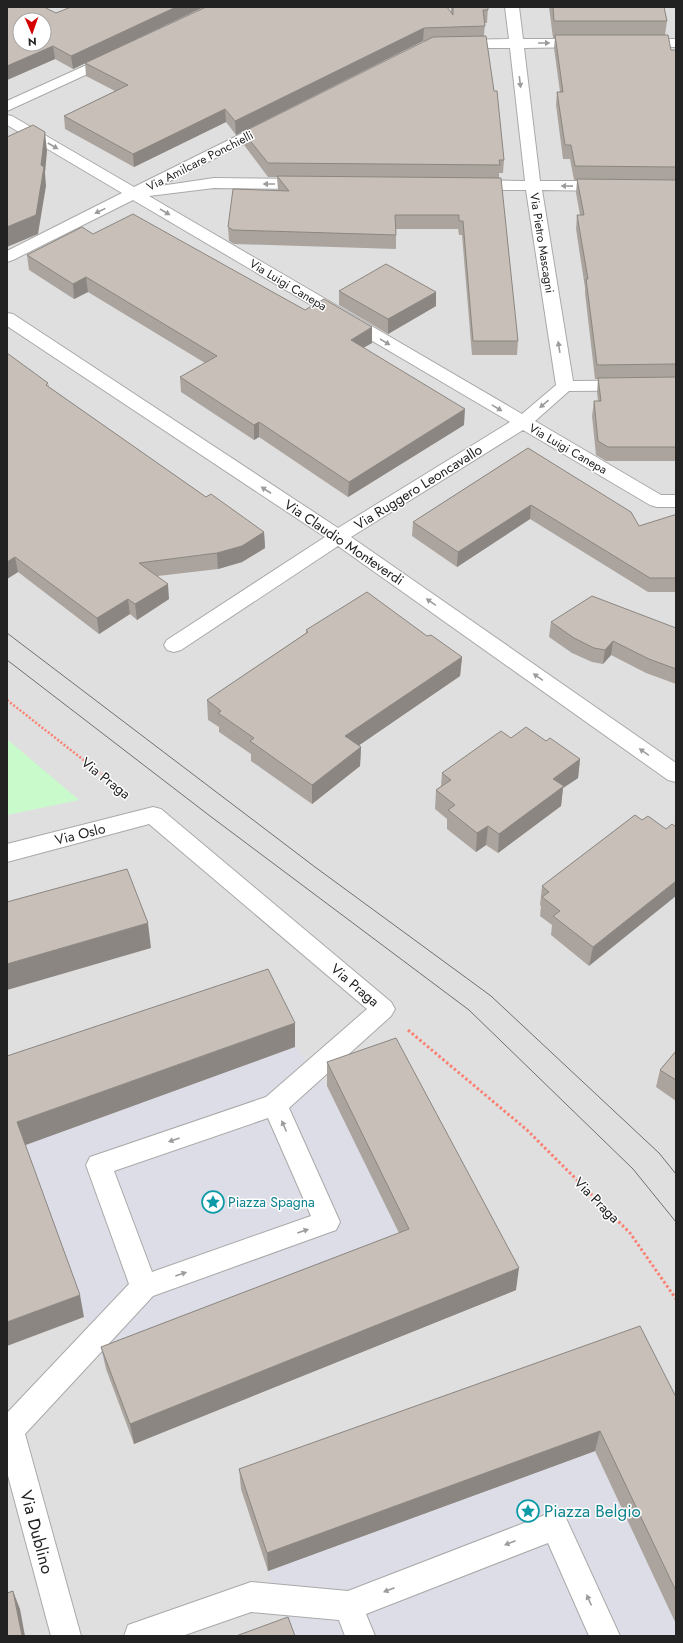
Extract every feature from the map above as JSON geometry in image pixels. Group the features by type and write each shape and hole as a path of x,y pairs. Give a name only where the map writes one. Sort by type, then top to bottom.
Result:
{"street":[{"name":"Via Pietro Mascagni","path":"512,7 533,185 565,386"},
{"path":"444,44 599,43"},
{"path":"622,43 676,43"},
{"path":"7,107 126,51"},
{"name":"Via Luigi Canepa","path":"7,119 657,501 676,501"},
{"name":"Via Amilcare Ponchielli","path":"7,257 282,120"},
{"path":"134,194 214,183 324,184"},
{"path":"457,185 620,186"},
{"name":"Via Claudio Monteverdi","path":"7,318 338,537 676,774"},
{"path":"522,423 565,386 676,385"},
{"name":"Via Ruggero Leoncavallo","path":"174,645 338,537 522,423"},
{"name":"Via Oslo","path":"7,853 153,815"},
{"name":"Via Praga","path":"153,815 383,1008"},
{"path":"144,1287 99,1165 275,1105 383,1008"},
{"path":"8,1430 144,1287 327,1222 275,1105"},
{"name":"Via Dublino","path":"8,1430 66,1636"},
{"path":"139,1636 251,1597 348,1606 555,1526 605,1636"},
{"path":"348,1606 360,1636"}],"path":[{"name":"Via Praga","path":"7,700 153,815"},
{"name":"Via Praga","path":"383,1008 527,1130 630,1233 676,1299"}],"shaded area":[{"path":"7,7 676,7 676,1636 7,1636"},
{"name":"Piazza Spagna","path":"295,1047 327,1086 412,1260 106,1369 85,1317 23,1146"},
{"name":"Piazza Belgio","path":"595,1451 676,1624 676,1636 290,1636 268,1571"}],"green space":[{"path":"7,739 79,800 7,815"}],"building":[{"path":"7,7 44,7 56,13 71,7 176,7 71,56 52,46 52,12 12,12 12,52 39,52 7,66"},
{"path":"206,7 447,7 453,15 453,7 488,7 488,10 483,10 485,26 424,28 235,121 225,109 133,154 64,116 128,85 85,63"},
{"path":"553,7 664,7 667,21 554,21"},
{"path":"555,35 668,35 671,50 676,50 676,167 575,166 571,145 565,145 557,92 563,92"},
{"path":"486,36 494,91 497,91 504,160 499,160 500,165 268,163 243,132 433,37"},
{"path":"33,125 45,132 41,165 44,167 36,215 7,227 7,137"},
{"path":"277,176 501,178 518,341 473,341 463,221 459,221 459,215 395,215 396,235 233,230 228,227 233,189 289,191"},
{"path":"577,179 676,180 676,364 597,365 586,279 588,279 577,215 584,215"},
{"path":"133,214 305,310 324,299 372,327 351,340 465,409 349,482 259,422 254,425 180,377 217,356 86,277 73,284 27,255 82,227 93,234"},
{"path":"386,264 436,292 388,319 339,291"},
{"path":"7,353 48,383 46,385 206,497 211,494 264,532 242,546 217,553 139,563 168,584 135,604 128,599 97,618 15,557 7,562"},
{"path":"676,377 676,447 608,447 598,441 594,401 601,401 598,378"},
{"path":"528,448 631,512 639,526 676,515 676,578 650,578 531,505 458,552 413,522"},
{"path":"367,592 427,636 431,635 462,657 345,736 361,747 312,785 250,741 254,738 218,713 221,711 207,700 308,632 306,630"},
{"path":"592,596 676,628 676,669 649,659 613,641 605,650 594,648 574,638 551,622"},
{"path":"526,727 546,741 550,738 580,759 553,779 564,786 499,834 488,826 477,833 448,810 455,805 436,790 451,780 442,773 501,731 511,738"},
{"path":"635,815 642,820 648,816 666,829 672,824 676,827 676,881 593,947 553,916 560,911 542,897 549,892 542,886"},
{"path":"127,869 148,923 7,964 7,902"},
{"path":"268,969 295,1023 17,1122 80,1295 7,1322 7,1056"},
{"path":"396,1038 519,1268 130,1424 101,1347 409,1229 327,1062"},
{"path":"676,1051 676,1080 660,1070"},
{"path":"640,1326 676,1397 676,1591 600,1431 267,1553 239,1469"},
{"path":"13,1591 22,1636 7,1636 7,1593"},
{"path":"288,1617 295,1636 236,1636"}],"tram line":[{"path":"7,633 315,867 491,996 659,1153 676,1174"},
{"path":"7,660 210,816 469,1010 633,1169 676,1222"}],"place":[{"name":"Piazza Spagna","path":"213,1202"},
{"name":"Piazza Belgio","path":"528,1511"}]}
